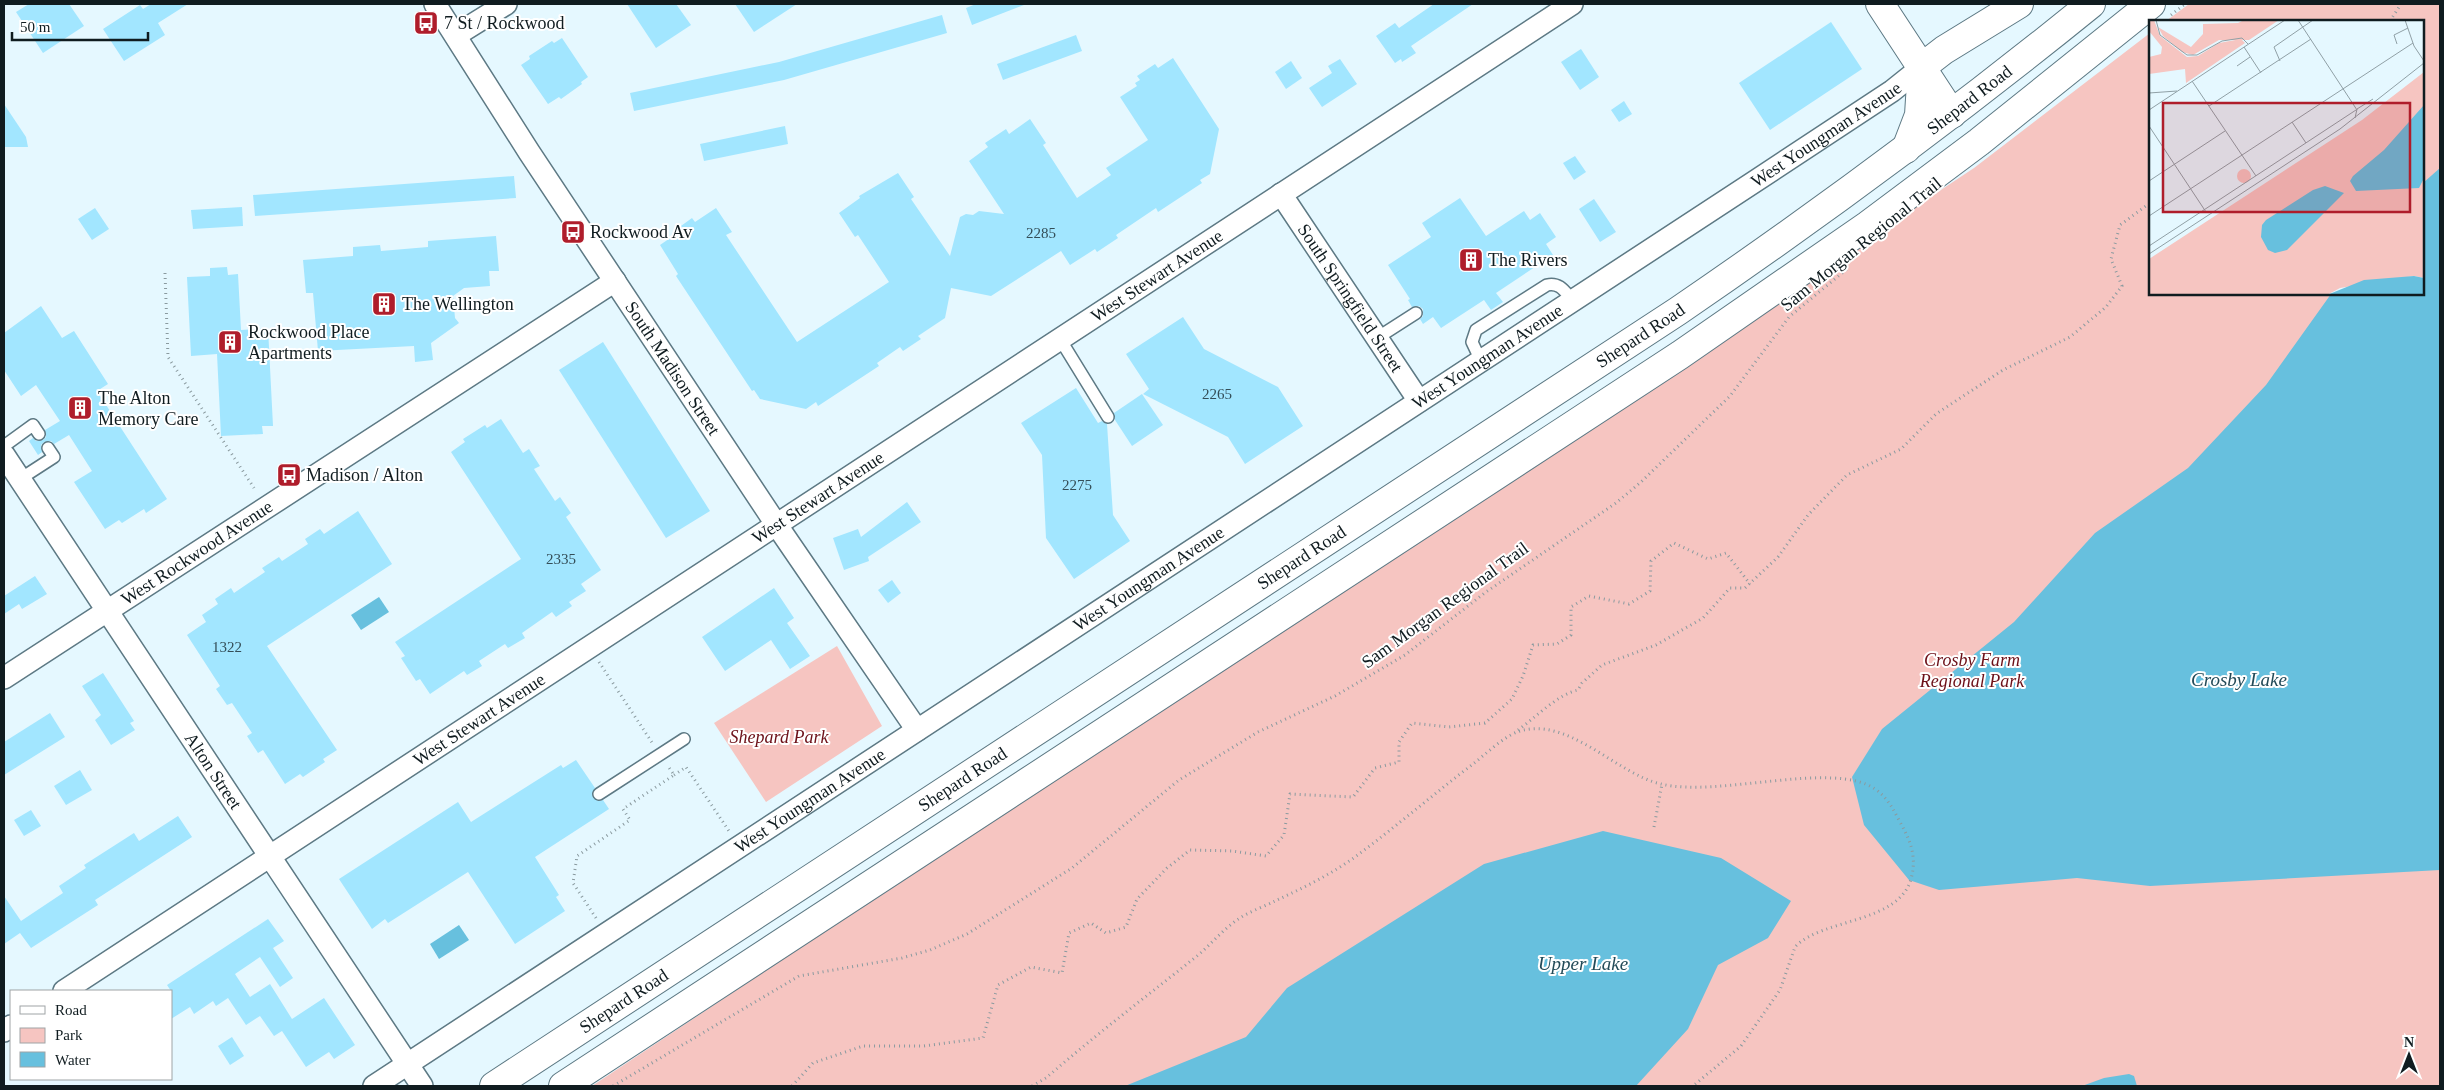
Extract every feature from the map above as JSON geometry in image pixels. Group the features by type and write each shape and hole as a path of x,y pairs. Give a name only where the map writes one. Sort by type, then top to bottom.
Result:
{"main road":[{"path":"1868,225 1950,144 1956,133 1952,114 1880,4"},
{"path":"1906,149 1919,115 1922,67 1944,50 2019,4"},
{"name":"Shepard Road","path":"494,1086 1678,311 1816,216 2003,76 2091,4"},
{"name":"Shepard Road","path":"567,1083 1680,355 1868,225 1979,142 2151,4"},
{"path":"1952,114 1996,111 2092,52"}],"street":[{"name":"South Madison Street","path":"435,4 529,152 776,524 916,730"},
{"path":"456,35 506,4"},
{"name":"West Stewart Avenue","path":"66,990 1572,4"},
{"name":"West Youngman Avenue","path":"374,1086 1573,301 1892,91 1922,67"},
{"name":"South Springfield Street","path":"1281,194 1419,402"},
{"name":"West Rockwood Avenue","path":"4,678 616,281"},
{"name":"Alton Street","path":"4,455 422,1086"}],"lane":[{"path":"1481,360 1472,342 1476,330 1546,285 1554,284 1560,286 1573,301"},
{"path":"1377,338 1416,313"},
{"path":"1060,339 1108,417"},
{"path":"4,446 33,425 39,434"},
{"path":"20,480 54,457 48,448"},
{"path":"599,794 684,739"}],"path":[{"path":"2164,20 2185,4"},
{"path":"2391,20 2401,4"},
{"path":"1032,1086 1046,1078 1201,953 1238,919 1301,889 1358,855 1553,705 1558,698 1578,690 1582,683 1602,665 1656,645 1703,618 1730,588 1745,588 1778,557 1808,515 1847,475 1901,449 1936,414 2003,370 2070,337 2106,307 2122,286 2111,260 2120,225 2149,204"},
{"name":"Sam Morgan Regional Trail","path":"613,1086 784,983 800,976 902,958 930,950 967,934 1072,868 1187,776 1258,732 1334,696 1405,655 1493,586 1616,504 1730,396 1788,317 1853,264"},
{"path":"165,273 168,357 254,488"},
{"path":"792,1086 813,1063 863,1046 924,1046 982,1038 998,985 1031,967 1062,973 1070,934 1091,923 1106,934 1126,927 1136,899 1167,868 1190,850 1232,851 1266,856 1284,834 1290,794 1353,797 1375,768 1400,762 1399,742 1412,722 1449,727 1485,724 1512,700 1523,676 1533,646 1557,644 1571,635 1571,607 1589,596 1629,604 1650,591 1651,560 1674,543 1708,559 1726,553 1750,584"},
{"path":"1516,732 1540,727 1590,745 1640,778 1662,784 1698,789 1808,779 1851,778 1874,788 1888,800 1911,843 1915,859 1910,884 1896,900 1880,912 1811,935 1800,942 1795,947 1780,990 1742,1046 1693,1086"},
{"path":"674,775 686,766 729,831"},
{"path":"1654,827 1662,784"}],"green space":[{"name":"Crosby Farm Regional Park","path":"2189,4 2440,4 2440,1086 592,1086 1974,168 2149,34 2149,295 2424,295 2424,20 2167,20"},
{"name":"Shepard Park","path":"837,646 882,726 766,802 714,723"}],"water":[{"name":"Crosby Lake","path":"2440,168 2440,870 2150,886 2077,878 1939,890 1909,880 1864,825 1852,777 1882,729 2014,622 2095,533 2188,468 2266,385 2330,295 2424,295 2424,182"},
{"path":"379,597 389,612 361,630 351,615"},
{"name":"Upper Lake","path":"1603,831 1721,858 1791,901 1768,938 1718,965 1688,1029 1636,1086 1125,1086 1246,1037 1287,988 1484,864"},
{"path":"459,925 469,940 439,959 430,944"},
{"path":"2129,1074 2134,1076 2137,1086 2082,1086 2104,1078"}],"building":[{"path":"29,4 69,4 84,26 43,53 16,12"},
{"path":"151,4 188,4 158,23 165,35 124,61 103,29 140,5 143,9"},
{"path":"627,4 676,4 691,25 656,48"},
{"path":"735,4 797,4 754,32"},
{"path":"976,4 1024,5 972,25 966,8"},
{"path":"1434,4 1473,4 1411,46 1416,53 1402,62 1401,59 1395,63 1376,36 1395,23 1399,28"},
{"path":"942,15 947,33 784,80 634,111 630,93 779,62"},
{"path":"1831,22 1862,69 1770,130 1739,83"},
{"path":"1076,35 1082,51 1003,80 997,64"},
{"path":"562,38 588,77 581,82 582,84 561,99 559,97 548,104 521,65 530,59 529,56 552,41 554,43"},
{"path":"1581,49 1599,77 1580,90 1561,62"},
{"path":"1173,58 1219,129 1210,174 1200,180 1202,183 1158,212 1156,208 1116,235 1118,238 1097,252 1095,249 1070,265 1061,251 991,296 951,288 945,318 918,336 921,339 903,351 900,347 877,363 879,366 818,406 816,402 806,409 760,399 754,390 752,391 676,276 678,274 660,245 676,234 674,231 692,218 695,222 716,208 732,232 726,235 797,342 889,282 858,235 855,237 839,213 860,198 859,196 898,173 914,197 911,199 950,256 960,217 966,214 973,215 979,211 1004,214 969,161 988,147 985,143 1006,129 1009,134 1030,119 1046,143 1043,145 1077,198 1111,175 1106,168 1148,140 1120,97 1137,86 1135,83 1140,80 1137,76 1155,64 1158,68"},
{"path":"1340,59 1357,84 1322,107 1309,88 1332,73 1328,66"},
{"path":"1291,61 1302,78 1286,89 1275,72"},
{"path":"1624,101 1632,114 1619,122 1611,110"},
{"path":"4,104 26,137 28,147 4,147"},
{"path":"785,126 788,144 704,161 700,144"},
{"path":"1575,156 1586,172 1574,180 1563,163"},
{"path":"514,176 516,198 255,216 253,195"},
{"name":"The Rivers","path":"1460,198 1486,236 1524,211 1530,220 1540,213 1556,237 1546,244 1553,255 1496,293 1503,302 1491,310 1484,300 1441,328 1433,317 1423,324 1420,319 1423,316 1423,309 1419,306 1412,307 1408,300 1410,299 1388,265 1431,237 1422,223"},
{"path":"1594,199 1616,232 1600,242 1579,209"},
{"path":"242,207 243,226 193,229 191,210"},
{"path":"95,208 109,229 92,240 78,219"},
{"name":"The Wellington","path":"496,236 499,271 489,271 490,286 464,288 453,296 455,318 459,323 431,343 433,360 415,362 414,346 318,351 313,293 306,293 303,260 353,256 353,247 380,245 381,251 428,247 428,241"},
{"name":"Rockwood Place Apartments","path":"227,267 228,275 238,274 241,330 268,328 273,426 262,426 263,434 221,436 217,354 191,356 187,277 210,276 210,268"},
{"name":"The Alton Memory Care","path":"41,306 62,338 74,331 108,384 97,391 167,499 146,513 144,509 122,523 119,520 105,529 74,482 92,471 69,435 54,444 51,441 44,442 41,445 42,452 38,455 29,441 33,438 36,441 43,440 46,437 45,430 60,421 36,385 21,396 4,370 4,333"},
{"path":"1183,317 1204,349 1278,387 1303,426 1245,464 1228,437 1143,394 1149,389 1126,354"},
{"path":"603,342 710,511 666,538 559,370"},
{"path":"1076,388 1098,423 1102,421 1107,424 1113,515 1130,541 1074,579 1046,538 1042,455 1021,423"},
{"path":"1142,394 1163,425 1132,446 1115,420 1114,413"},
{"path":"501,419 523,453 529,449 540,466 534,469 555,501 560,497 571,513 566,517 601,570 581,584 586,591 569,602 572,606 556,617 552,612 522,633 525,638 508,648 505,644 479,661 482,666 467,675 464,671 430,694 420,679 416,681 401,658 405,656 395,642 521,559 451,452 465,442 463,439 485,425 487,428"},
{"path":"907,502 921,522 868,557 869,561 844,570 833,538 858,529 861,537"},
{"path":"358,511 392,564 267,646 337,750 323,759 325,762 303,777 300,774 285,784 263,750 258,753 247,736 252,733 232,703 227,705 216,689 220,686 187,635 206,622 202,615 218,604 215,599 231,588 234,593 265,572 262,568 279,557 282,561 308,544 305,539 320,529 324,534"},
{"path":"35,576 47,594 22,609 19,604 4,614 4,596"},
{"path":"892,580 901,593 888,603 878,590"},
{"path":"774,588 794,618 787,623 810,656 790,669 771,640 725,671 702,637"},
{"path":"103,673 134,721 130,723 135,730 111,745 95,720 101,715 82,686"},
{"path":"50,713 65,737 4,775 4,742"},
{"path":"576,760 595,788 592,794 593,798 599,801 603,800 609,809 535,857 559,895 556,897 565,911 515,944 468,872 388,923 385,919 372,929 339,879 458,802 471,822 561,765 563,768"},
{"path":"80,770 92,790 66,805 54,786"},
{"path":"31,810 41,826 24,836 14,820"},
{"path":"178,816 192,837 95,900 98,905 31,948 20,933 4,944 4,896 21,921 63,893 59,886 86,868 84,865 134,833 139,841"},
{"path":"268,919 284,941 273,948 293,978 280,987 260,957 235,974 250,997 270,984 292,1019 324,998 355,1045 334,1059 329,1052 306,1067 282,1031 274,1036 260,1016 246,1025 228,998 216,1006 213,1001 194,1014 190,1007 172,1018 172,990 167,985"},
{"path":"232,1037 244,1056 230,1065 218,1046"}],"place":[{"name":"7 St / Rockwood","path":"426,23"},
{"name":"Rockwood Av","path":"573,232"},
{"name":"The Rivers","path":"1471,260"},
{"name":"The Wellington","path":"384,304"},
{"name":"Rockwood Place Apartments","path":"230,342"},
{"name":"The Alton Memory Care","path":"80,408"},
{"name":"Madison / Alton","path":"289,475"}]}
